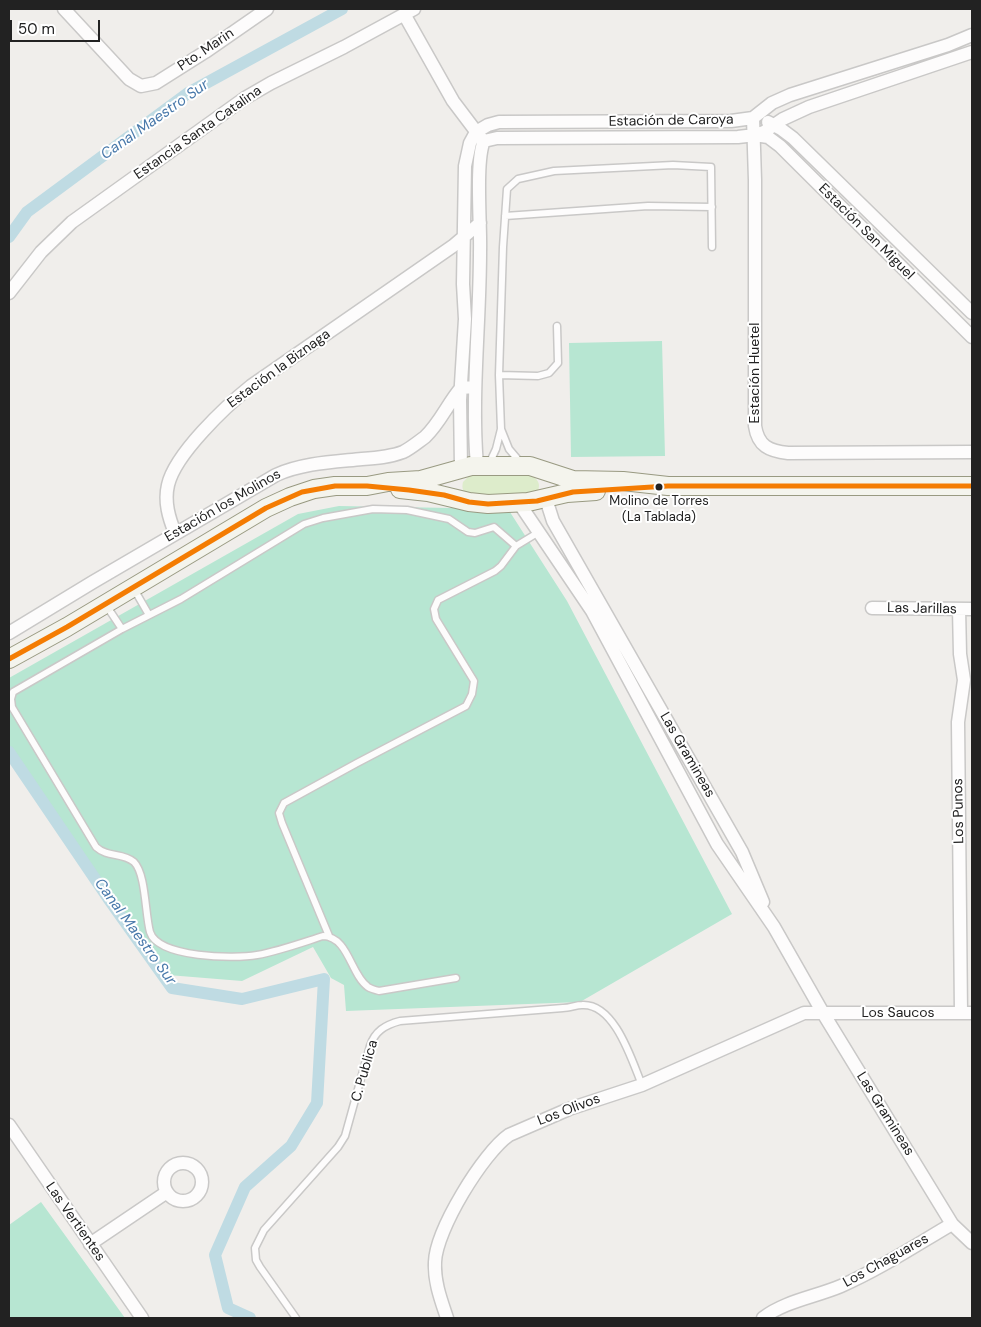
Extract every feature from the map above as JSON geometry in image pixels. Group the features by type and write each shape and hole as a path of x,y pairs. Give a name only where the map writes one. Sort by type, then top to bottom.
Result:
{"main road":[{"path":"529,466 544,476 546,499"},
{"path":"15,655 42,642 271,505 296,494 325,487 367,486 428,479 475,467 529,466 573,480 623,481 668,486"},
{"path":"469,502 460,498 456,489 456,479 475,467"},
{"path":"367,486 428,492 469,502 519,503 573,492 668,486 972,486"},
{"path":"15,655 39,637 168,562 192,551"}],"street":[{"name":"Pto. Marin","path":"64,9 129,79 141,86 156,83 267,9"},
{"path":"409,11 453,101 480,137 482,147 480,163 480,254 475,387 475,467"},
{"name":"Estancia Santa Catalina","path":"9,294 41,252 72,222 245,98 270,83 344,47 409,11"},
{"name":"Estación de Caroya","path":"480,137 488,125 499,122 731,121 753,118 772,103 790,95 972,36"},
{"name":"Estación de Caroya","path":"480,137 738,137 755,135 764,132 799,111 972,52"},
{"path":"799,111 795,128 799,143"},
{"name":"Estación San Miguel","path":"753,118 775,125 799,143 941,284 972,311"},
{"name":"Estación Huetel","path":"753,118 755,135 755,426 758,439 770,449 788,453 972,452"},
{"name":"Estación San Miguel","path":"755,135 768,137 780,146 972,337"},
{"path":"475,467 461,388 464,319 460,244 465,166 470,143 480,137"},
{"name":"Estación la Biznaga","path":"176,533 167,512 166,494 170,477 186,452 220,413 251,386 460,244 480,222"},
{"path":"460,244 480,254"},
{"path":"928,292 941,284"},
{"path":"959,322 972,311"},
{"path":"461,388 475,387"},
{"name":"Estación los Molinos","path":"9,633 286,470 315,464 379,458 404,451 434,427 452,398 461,388"},
{"path":"546,499 553,521 579,568 586,591"},
{"path":"519,503 568,575 586,591"},
{"name":"Las Gramineas","path":"586,591 592,611 717,844 774,927 823,1013 952,1224 972,1243"},
{"name":"Las Gramineas","path":"586,591 742,852 774,927"},
{"name":"Las Jarillas","path":"872,608 972,609"},
{"name":"Los Punos","path":"959,609 960,654 964,680 958,722 959,812 967,1013"},
{"path":"959,812 972,812"},
{"name":"Los Saucos","path":"823,1013 967,1013"},
{"name":"Los Olivos","path":"447,1318 434,1276 437,1249 464,1191 501,1141 509,1135 545,1119 614,1093 642,1085 782,1024 797,1015 823,1013"},
{"name":"Las Vertientes","path":"9,1125 142,1318"},
{"path":"90,1244 167,1192"},
{"name":"Los Chaguares","path":"763,1318 780,1308 840,1286 865,1274 952,1224"}],"lane":[{"path":"475,467 496,449 501,429 499,375 507,189 518,179 554,171 673,165 711,167 712,247"},
{"path":"505,216 648,206 712,207"},
{"path":"499,375 528,376 549,373 558,363 557,326"},
{"path":"501,429 513,455 529,466"},
{"path":"456,978 379,990 369,988 337,940 329,936 323,936 256,956 214,956 177,951 160,944 150,934 140,872 134,862 123,856 102,852 96,847 12,707 10,700 13,692 122,629 181,600 304,524 348,512 373,509 407,510 449,519 468,532 475,533 494,527 516,546"},
{"path":"329,936 282,824 279,813 284,803 466,706 472,694 474,681 436,619 434,609 438,600 495,571 516,546 539,532"},
{"path":"134,588 149,615"},
{"path":"106,604 122,629"},
{"name":"C. Publica","path":"296,1318 260,1267 256,1260 255,1248 264,1230 345,1136 349,1128 370,1046 377,1032 384,1027 400,1021 583,1005 596,1008 609,1016 626,1047 642,1085"}],"green space":[{"path":"662,341 665,456 571,457 569,343"},
{"path":"471,474 527,474 538,481 539,487 536,494 489,498 471,496 462,487 463,482"},
{"path":"339,506 508,509 567,601 732,914 580,1002 346,1011 344,985 331,978 313,947 242,981 168,975 76,848 9,749 9,678 298,514"},
{"path":"41,1202 125,1318 9,1318 9,1225"}],"waterway":[{"name":"Canal Maestro Sur","path":"9,237 27,212 188,93 342,9"},
{"name":"Canal Maestro Sur","path":"9,752 108,898 172,988 242,999 324,979 317,1103 291,1146 245,1187 215,1255 228,1308 250,1318"}],"transit line":[{"path":"9,659 67,627 266,508 302,492 335,486 367,486 409,490 488,504 537,501 573,492 668,486 972,486"}],"place":[{"name":"Molino de Torres (La Tablada)","path":"659,487"}]}
